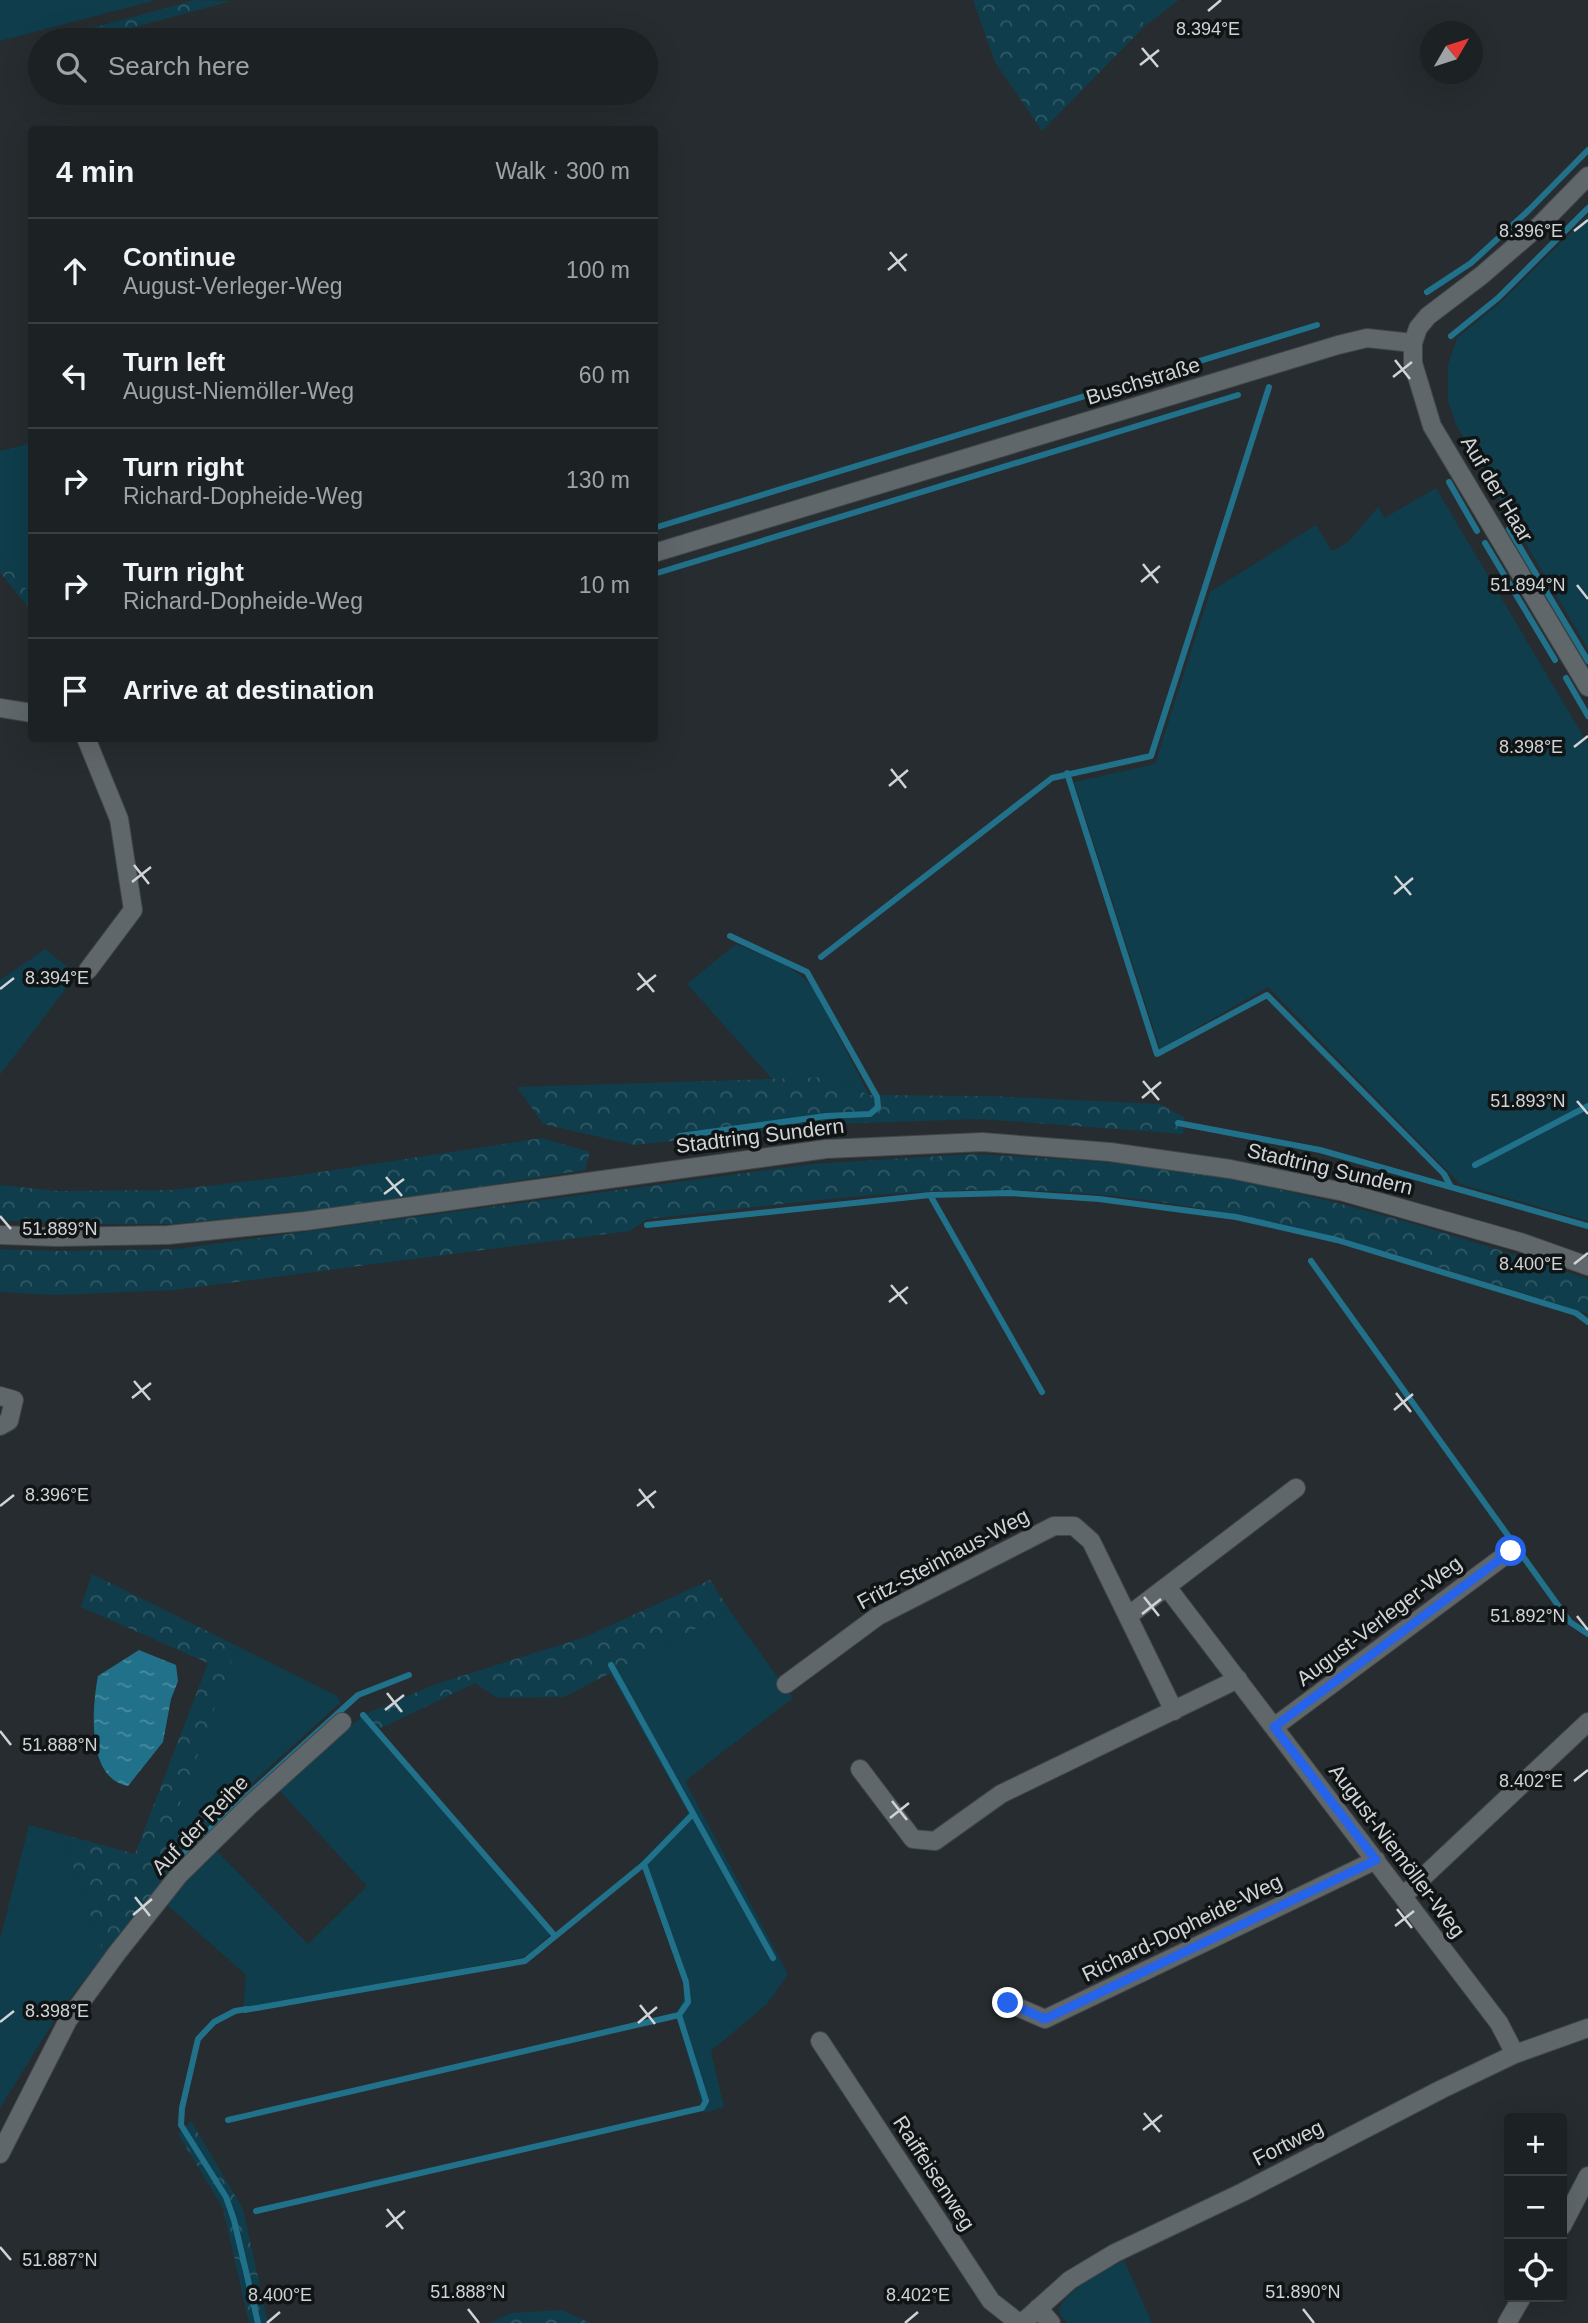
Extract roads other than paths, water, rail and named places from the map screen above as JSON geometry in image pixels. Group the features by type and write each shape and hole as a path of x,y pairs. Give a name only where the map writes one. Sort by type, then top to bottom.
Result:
{"street":[{"path":"1413,342 1418,328 1428,316 1482,275 1540,225 1588,176"},
{"name":"Buschstraße","path":"658,552 1338,345 1367,338 1413,342"},
{"name":"Auf der Haar","path":"1413,342 1413,363 1432,426 1588,687"},
{"path":"0,708 28,712"},
{"path":"88,742 119,819 133,911 88,970"},
{"name":"Stadtring Sundern","path":"0,1235 56,1237 182,1234 305,1221 826,1149 982,1142 1110,1152 1230,1169 1344,1192 1520,1242 1588,1266"},
{"name":"Stadtring Sundern","path":"1520,1242 1588,1256"},
{"path":"0,1396 14,1400 9,1421 0,1426"},
{"path":"1174,1711 1128,1616 1296,1488"},
{"name":"Fritz-Steinhaus-Weg","path":"786,1684 878,1616 1054,1526 1074,1526 1091,1541 1128,1616"},
{"name":"August-Verleger-Weg","path":"1274,1727 1511,1551"},
{"name":"August-Niemöller-Weg","path":"1167,1587 1499,2023 1515,2054"},
{"path":"860,1769 913,1839 934,1841 1001,1794 1238,1679"},
{"name":"Auf der Reihe","path":"0,2154 68,2020 117,1953 179,1875 250,1805 342,1722"},
{"path":"1403,1896 1588,1722"},
{"name":"Richard-Dopheide-Weg","path":"1008,2003 1045,2019 1376,1860"},
{"name":"Fortweg","path":"1020,2323 1070,2280 1115,2253 1243,2192 1515,2054 1588,2028"},
{"name":"Raiffeisenweg","path":"820,2041 991,2301 1020,2323"},
{"path":"1567,2216 1588,2176"},
{"path":"1507,2323 1519,2302"},
{"path":"1038,2308 1051,2323"}],"water":[{"path":"139,1650 176,1665 178,1681 171,1699 163,1742 128,1786 114,1781 98,1756 94,1705 98,1676"}],"waterway":[{"path":"1427,292 1471,263 1529,210 1588,150"},
{"path":"1451,336 1498,298 1588,208"},
{"path":"658,527 1317,325"},
{"path":"821,957 1052,778 1151,756 1269,387"},
{"path":"658,573 1238,395"},
{"path":"1449,482 1477,531"},
{"path":"1509,529 1588,661"},
{"path":"1485,543 1555,660"},
{"path":"1566,678 1588,716"},
{"path":"1067,773 1157,1054 1267,995 1444,1174 1451,1187"},
{"path":"680,1136 826,1116 870,1114 878,1107 877,1097 807,972 730,936"},
{"path":"1475,1165 1588,1106"},
{"path":"1178,1123 1320,1150 1588,1226"},
{"path":"647,1225 930,1195 1009,1193 1099,1199 1236,1217 1337,1240 1576,1313 1588,1322"},
{"path":"930,1195 1042,1392"},
{"path":"1311,1261 1570,1622 1588,1634"},
{"path":"611,1665 773,1958"},
{"path":"174,1862 358,1695 409,1675"},
{"path":"363,1715 555,1936"},
{"path":"245,2010 525,1961 644,1864 693,1814"},
{"path":"228,2120 679,2015 688,2002 686,1982 644,1864"},
{"path":"247,2009 235,2011 214,2022 198,2039 182,2108 181,2125 226,2197 258,2323"},
{"path":"256,2211 702,2108 706,2101 679,2015"}]}
